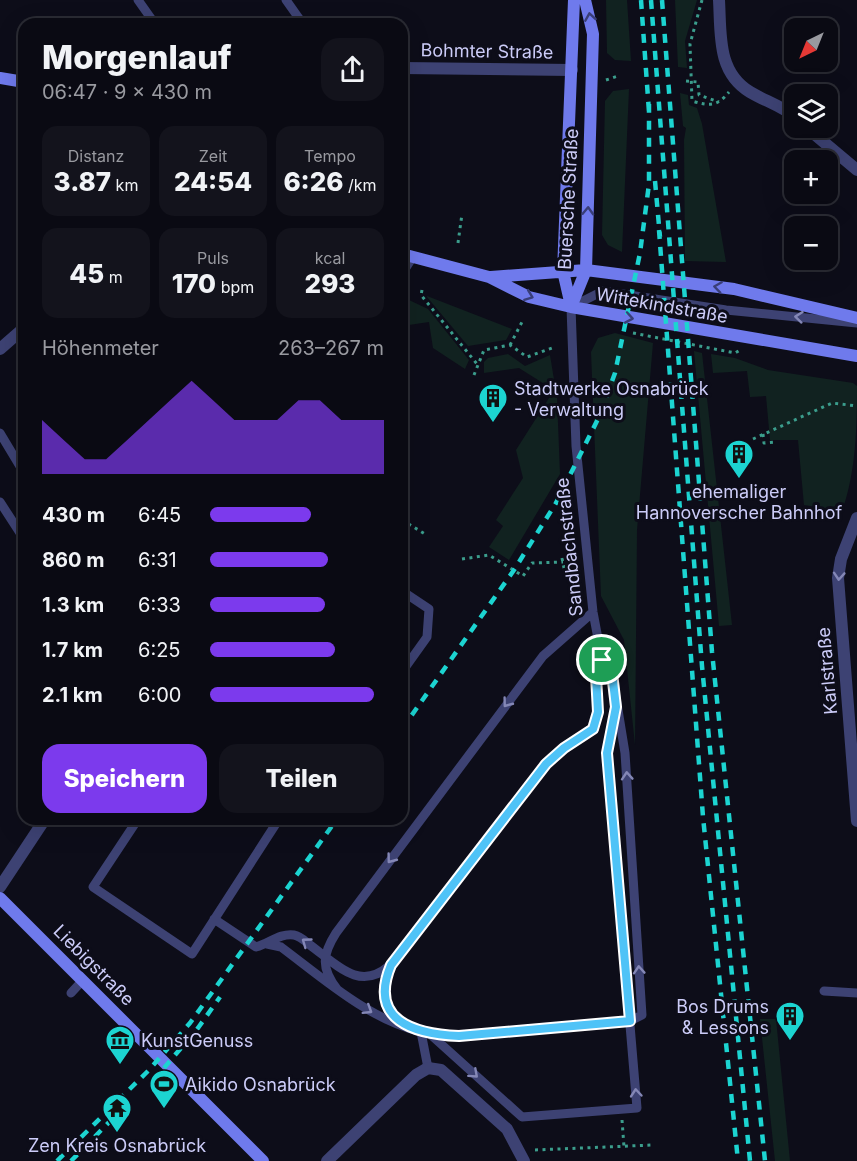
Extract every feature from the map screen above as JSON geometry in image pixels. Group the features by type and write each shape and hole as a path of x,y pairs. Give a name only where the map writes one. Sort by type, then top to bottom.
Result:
{"main road":[{"name":"Buersche Straße","path":"571,307 563,271 574,0"},
{"name":"Buersche Straße","path":"571,307 586,270 593,34 585,0"},
{"path":"0,78 18,81"},
{"path":"408,257 489,278 529,297 571,307"},
{"name":"Wittekindstraße","path":"489,278 586,270 734,290 857,320"},
{"name":"Wittekindstraße","path":"571,307 857,356"},
{"name":"Liebigstraße","path":"0,898 263,1161"}],"street":[{"path":"719,0 721,47 728,71 737,83 784,111"},
{"name":"Bohmter Straße","path":"408,68 572,70"},
{"path":"819,138 857,170"},
{"path":"0,349 18,333"},
{"name":"Karlstraße","path":"856,519 841,559 838,578 855,763 857,820"},
{"path":"0,887 41,825"},
{"path":"327,1161 416,1075 428,1068 441,1070 507,1129 521,1155"}],"lane":[{"path":"138,0 151,18"},
{"path":"286,0 299,18"},
{"name":"Wittekindstraße","path":"571,307 603,291 726,310 857,320"},
{"name":"Sandbachstraße","path":"571,307 576,446 593,612 602,660 612,673 625,753 642,1015 630,1021"},
{"path":"0,433 18,463"},
{"path":"0,502 18,530"},
{"path":"408,595 429,609 427,636 408,663"},
{"path":"337,989 327,975 323,961 336,933 543,656 593,612"},
{"path":"267,944 282,934 298,936 352,975 366,979 380,975 391,965 546,764 564,748 593,729 598,712 596,676 602,660"},
{"path":"431,1035 522,1117 637,1108 607,753 616,707"},
{"path":"134,825 93,887 192,954 275,825"},
{"path":"214,920 251,945 267,944 281,947 337,989 394,1025 431,1035 459,1036 630,1021"},
{"path":"391,965 383,983 384,999 391,1012 404,1023 421,1032"},
{"path":"71,993 83,980"},
{"path":"824,991 857,993"},
{"path":"421,1032 428,1068"}],"path":[{"path":"688,82 698,82 699,95 721,103 709,106 693,101 688,82 690,44 702,0"},
{"path":"612,77 618,76"},
{"path":"458,243 462,214"},
{"path":"422,290 421,294 477,364"},
{"path":"510,345 522,322"},
{"name":"Wittekindstraße","path":"632,333 735,353"},
{"path":"474,375 484,350 510,345 527,357 555,347"},
{"path":"753,439 832,404 857,406"},
{"path":"763,434 764,443 777,442"},
{"path":"408,524 425,534"},
{"path":"462,559 489,555 523,576 532,563 562,560 565,573 579,592"},
{"path":"623,1125 624,1147"},
{"path":"521,1155 653,1145"},
{"path":"610,1148 610,1155"}],"shaded area":[{"path":"606,0 627,0 631,61 615,60 607,53"},
{"path":"675,0 697,0 685,41 687,68 678,67"},
{"path":"629,89 622,252 608,245 602,235 605,101 613,91"},
{"path":"680,93 688,95 689,105 697,108 702,124 726,262 685,261 684,140 686,128 683,126"},
{"path":"427,297 512,329 506,340 468,346"},
{"path":"408,300 428,309 469,360 465,369 433,348 429,322 408,325"},
{"path":"615,333 653,343 637,530 635,745 624,640 601,596 591,352 598,338"},
{"path":"694,351 702,353 732,625 719,626"},
{"path":"508,354 525,366 550,355 557,398 560,474 509,560 489,547 503,526 496,520 523,478 516,450 549,398 546,385 519,368 484,373 484,362 488,358"},
{"path":"711,354 735,358 768,370 853,383 857,386 853,465 842,511 804,505 798,440 770,440 766,396 750,397 747,371 713,373"},
{"path":"760,1019 776,1019 790,1161 775,1161"}],"railway":[{"path":"641,0 649,112"},
{"path":"651,0 702,666 750,1161"},
{"path":"662,0 712,652 765,1161"},
{"path":"408,720 514,570 556,503 599,417 615,373 640,253 649,184 649,104"},
{"path":"655,181 660,237"},
{"path":"659,230 703,817 738,1161"},
{"path":"57,1161 149,1070 190,1023 333,825"},
{"path":"164,1068 198,1028 220,997"},
{"path":"71,1161 117,1114"}],"place":[{"name":"Stadtwerke Osnabrück - Verwaltung","path":"493,424"},
{"name":"ehemaliger Hannoverscher Bahnhof","path":"739,480"},
{"name":"Bos Drums & Lessons","path":"790,1042"},
{"name":"KunstGenuss","path":"120,1066"},
{"name":"Aikido Osnabrück","path":"164,1110"},
{"name":"Zen Kreis Osnabrück","path":"117,1134"}],"route":[{"path":"602,660 612,673 616,707 607,753 630,1021 459,1036 431,1035 421,1032 404,1023 391,1012 384,999 383,983 391,965 546,764 564,748 593,729 598,712 596,676 602,660"}]}
